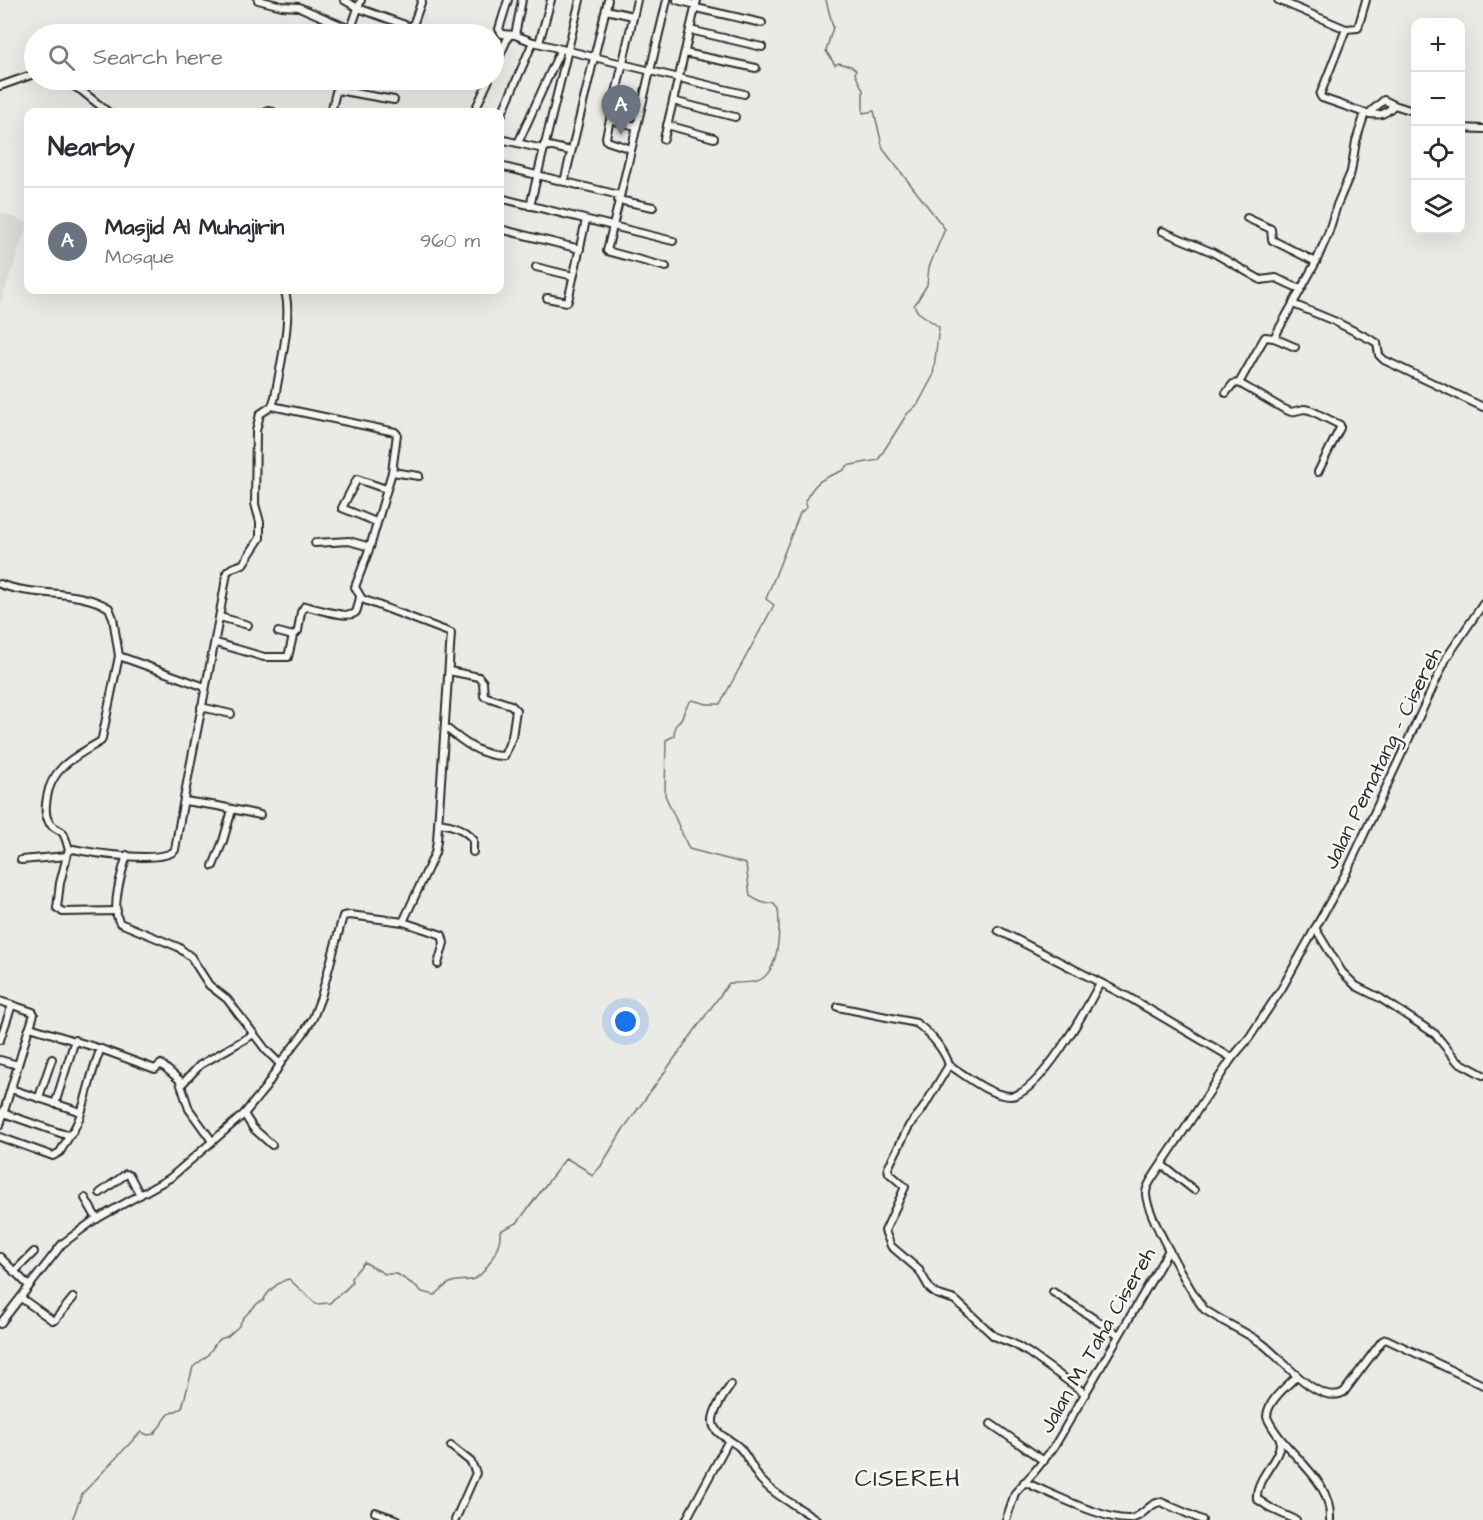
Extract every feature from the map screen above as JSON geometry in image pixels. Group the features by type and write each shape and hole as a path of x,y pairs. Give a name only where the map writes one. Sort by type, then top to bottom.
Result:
{"street":[{"path":"258,0 302,8 333,24"},
{"path":"344,0 358,8 401,24"},
{"path":"352,24 361,0"},
{"path":"413,24 422,0"},
{"path":"501,24 508,0"},
{"path":"504,50 512,35 522,0"},
{"path":"504,110 536,43 551,0"},
{"path":"530,206 564,49 580,0"},
{"path":"564,182 609,0"},
{"path":"631,149 606,141 637,0"},
{"path":"665,0 607,252 666,267"},
{"path":"677,0 762,22"},
{"path":"1278,0 1346,29 1358,28 1366,0"},
{"path":"664,139 696,4"},
{"path":"606,10 633,16"},
{"path":"1346,29 1320,97 1380,116 1394,105"},
{"path":"690,30 762,47"},
{"path":"504,34 744,94"},
{"path":"518,143 564,49"},
{"path":"685,53 756,68"},
{"path":"0,86 24,78"},
{"path":"80,90 103,108"},
{"path":"332,108 337,90 394,100"},
{"path":"476,108 484,90"},
{"path":"1274,338 1316,262 1351,172 1356,141 1366,113 1384,100 1411,110"},
{"path":"673,101 735,117"},
{"path":"610,120 636,126"},
{"path":"667,125 714,138"},
{"path":"1465,128 1483,129"},
{"path":"504,140 572,151"},
{"path":"504,167 653,207"},
{"path":"504,199 673,241"},
{"path":"1247,218 1271,229 1272,240 1316,262"},
{"path":"547,298 567,302 586,220"},
{"path":"504,230 580,249"},
{"path":"1162,231 1232,261 1262,280 1276,278 1300,289"},
{"path":"536,267 573,276"},
{"path":"21,860 68,853 166,856 175,850 201,707 216,643 227,573 232,568 243,564 260,538 260,522 255,504 256,431 260,414 272,406 275,398 285,336 288,305 285,294"},
{"path":"1293,304 1372,340 1377,343 1379,355 1384,360 1483,407"},
{"path":"1239,383 1264,339 1268,336 1295,347"},
{"path":"1226,393 1233,384 1239,383 1291,412 1310,410 1340,425 1318,472"},
{"path":"272,406 395,432 398,437 392,472 370,547 355,587 360,597 448,631 452,636 435,853 404,922"},
{"path":"392,472 419,476"},
{"path":"376,522 342,508 357,479 386,489"},
{"path":"315,543 349,541 370,547"},
{"path":"0,584 23,591 44,591 71,596 106,606 113,618 120,656 101,741 71,759 55,773 49,787 46,808 50,824 64,834 68,853 57,898 57,909 60,912 117,911"},
{"path":"216,643 272,659 288,657 294,636 298,631 301,612 305,606 352,615 356,611 360,597"},
{"name":"Jalan Pematang - Cisereh","path":"1315,928 1346,873 1447,657 1483,604"},
{"path":"220,617 248,625"},
{"path":"278,632 294,636"},
{"path":"120,656 205,687"},
{"path":"445,727 469,746 504,756 512,737 516,710 512,705 484,696 483,682 479,677 449,671"},
{"path":"201,707 231,714"},
{"path":"184,801 260,815"},
{"path":"213,866 224,841 232,810"},
{"path":"438,823 463,829 473,839 473,852"},
{"path":"126,855 118,889 117,919 120,923 178,947 191,957 208,985 227,999 280,1065"},
{"path":"0,1324 62,1244 97,1219 170,1178 244,1114 303,1034 321,997 343,916 404,922 442,935 444,943 438,964"},
{"path":"1315,928 1342,972 1356,986 1380,998 1435,1034 1457,1061 1483,1075"},
{"name":"Jalan M. Taha Cisereh","path":"1006,1520 1015,1493 1044,1461 1086,1394 1169,1250 1149,1206 1146,1194 1148,1186 1232,1058 1249,1038 1272,1003 1315,928"},
{"path":"998,930 1171,1021 1232,1058"},
{"path":"838,1007 916,1023 926,1029 950,1065 991,1091 1012,1096 1018,1095 1033,1082 1065,1045 1100,983"},
{"path":"0,1001 34,1014 2,1112 0,1125"},
{"path":"0,1040 12,1005"},
{"path":"30,1028 75,1040 155,1069 161,1064 180,1082 189,1109 212,1141"},
{"path":"180,1082 183,1083 200,1065 254,1034"},
{"path":"56,1104 75,1040"},
{"path":"0,1137 53,1156 60,1152 81,1112 88,1083 101,1049"},
{"path":"39,1097 52,1059"},
{"path":"0,1060 18,1065"},
{"path":"950,1065 922,1110 909,1126 888,1168 889,1173 905,1187 885,1231 888,1241 899,1254 919,1270 930,1289 936,1294 955,1300 994,1336 1014,1344 1086,1394"},
{"path":"11,1089 81,1112"},
{"path":"2,1112 70,1135"},
{"path":"244,1114 253,1128 272,1145"},
{"path":"1161,1165 1194,1190"},
{"path":"100,1192 126,1174 130,1176 140,1195"},
{"path":"85,1198 97,1219"},
{"path":"1169,1250 1204,1309 1265,1345 1297,1376 1324,1394 1339,1395 1344,1392 1382,1341 1386,1340 1483,1385"},
{"path":"14,1272 34,1252"},
{"path":"0,1257 29,1286"},
{"path":"1053,1292 1119,1335"},
{"path":"21,1298 52,1320 55,1320 73,1298"},
{"path":"1297,1376 1273,1401 1267,1412 1270,1423 1280,1440 1314,1475 1328,1503 1330,1520"},
{"path":"731,1385 722,1398 712,1421 718,1432 740,1448 760,1479 791,1504 817,1520"},
{"path":"991,1424 1044,1461"},
{"path":"686,1520 729,1440"},
{"path":"1280,1440 1280,1448 1258,1486 1256,1496 1272,1509 1296,1520"},
{"path":"451,1446 471,1462 476,1473 455,1520"},
{"path":"1024,1482 1092,1510 1121,1518 1132,1519 1140,1516 1154,1503 1161,1502 1202,1520"},
{"path":"375,1512 398,1520"}],"shaded area":[{"path":"0,212 24,221 24,235 0,304"}],"waterway":[{"path":"72,1520 82,1494 135,1438 141,1432 148,1435 154,1434 169,1414 182,1408 193,1367 207,1356 218,1340 228,1336 239,1326 243,1318 263,1301 277,1284 289,1279 316,1304 330,1303 344,1291 364,1262 385,1274 397,1274 422,1292 435,1295 446,1285 479,1276 496,1251 500,1231 517,1223 566,1158 592,1176 601,1166 622,1131 729,983 760,980 769,972 773,964 779,936 778,909 773,903 764,903 750,896 746,864 689,849 665,795 666,740 674,736 675,726 692,700 707,704 720,704 774,605 766,599 800,513 807,507 805,501 813,488 825,478 844,470 846,466 878,460 907,414 918,404 933,376 939,327 918,312 914,306 927,285 929,267 945,229 883,149 874,111 863,113 863,90 855,74 856,70 851,66 838,63 835,65 826,51 833,27 826,0"}],"place":[{"name":"Masjid Al Muhajirin","path":"621,135"}],"district":[{"name":"CISEREH","path":"908,1478"}]}
